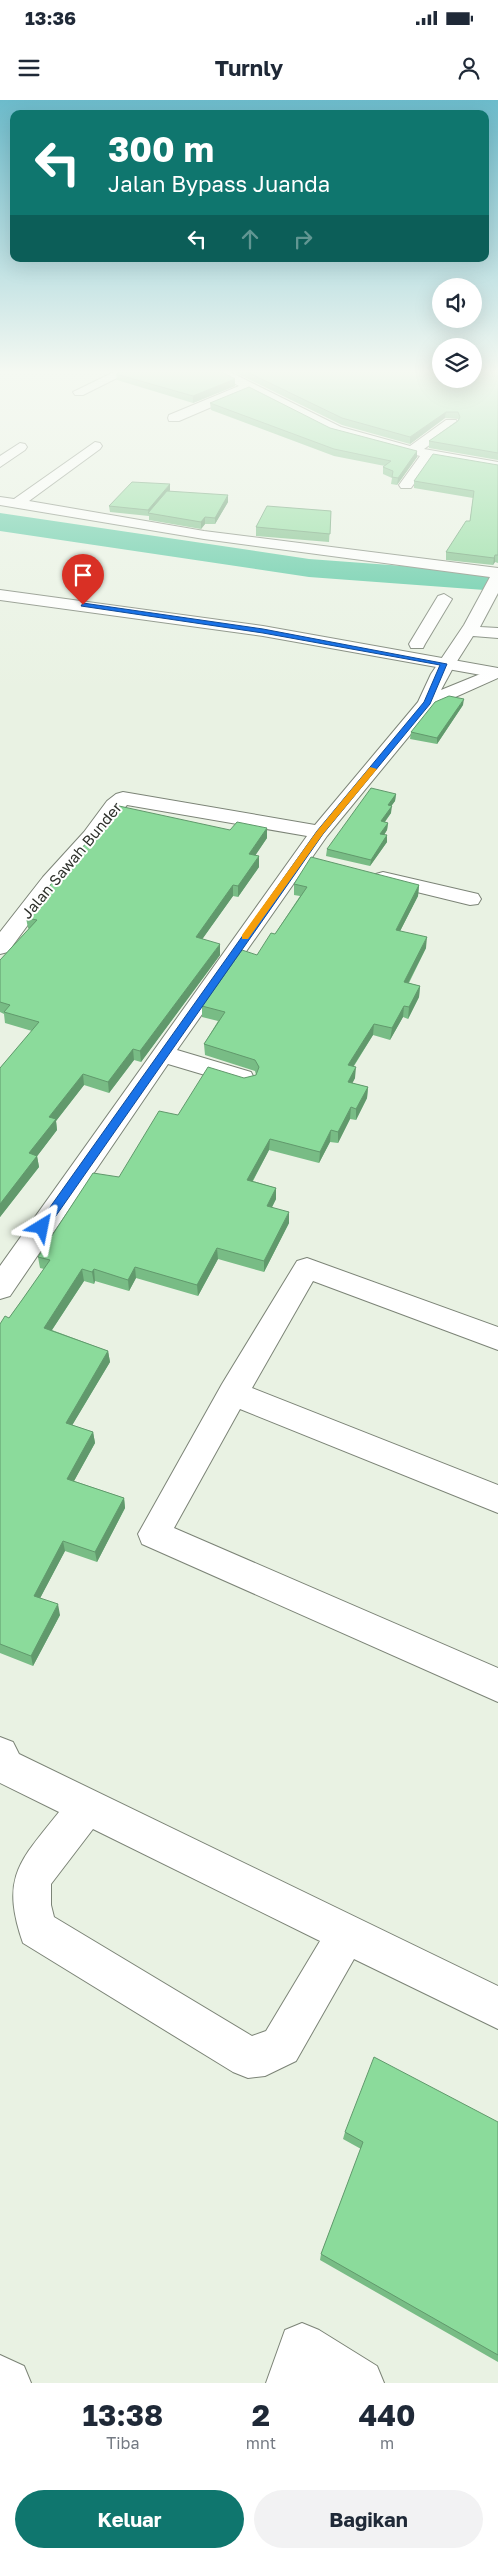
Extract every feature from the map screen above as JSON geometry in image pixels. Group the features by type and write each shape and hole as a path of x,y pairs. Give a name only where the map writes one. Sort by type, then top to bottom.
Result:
{"street":[{"path":"16,504 51,479"},
{"path":"406,485 411,479"},
{"path":"0,501 496,580 468,631 450,657 427,703 320,832 311,860 162,1054 0,1288"},
{"path":"0,582 14,592 263,631 450,657 497,668"},
{"path":"14,592 109,595 299,623 417,644 450,657"},
{"path":"417,644 444,599"},
{"path":"468,631 498,633"},
{"path":"427,703 497,668"},
{"name":"Jalan Sawah Bunder","path":"0,947 50,881 91,836 114,805 123,798 320,832"},
{"path":"367,874 470,898"},
{"path":"162,1054 245,1079"},
{"path":"498,1339 307,1268 233,1392 154,1534 498,1685"},
{"path":"233,1392 498,1499"},
{"path":"2,1764 498,2008"},
{"path":"88,1806 32,1877 31,1905 37,1929 248,2057 265,2055 281,2046 347,1933"},
{"path":"290,2383 302,2347 360,2383"},
{"path":"0,2379 7,2383"}],"building":[{"path":"416,479 498,479 498,555 495,555 494,558 446,552 466,521 470,521 474,491 414,481"},
{"path":"132,482 170,484 148,510 109,506"},
{"path":"167,491 228,495 215,518 205,517 201,522 148,513"},
{"path":"267,506 331,511 330,534 256,527"},
{"path":"449,696 464,699 437,738 411,732 435,702"},
{"path":"371,788 396,794 388,805 392,806 381,821 388,823 380,834 387,835 371,860 327,849"},
{"path":"119,806 230,830 237,822 267,828 249,854 259,856 238,886 233,885 196,937 220,944 140,1051 133,1049 108,1082 83,1074 49,1117 56,1119 29,1153 37,1156 0,1204 0,1068 39,1022 4,1012 10,1005 0,1002 0,960 37,920 26,918 57,876"},
{"path":"311,857 419,885 396,930 427,937 404,982 420,986 409,1007 404,1006 392,1028 374,1024 348,1065 356,1067 348,1082 368,1087 356,1109 351,1107 338,1132 331,1130 320,1152 270,1139 247,1180 276,1188 267,1206 289,1212 264,1261 217,1248 197,1285 135,1267 128,1280 94,1269 92,1272 82,1269 44,1328 108,1351 66,1423 93,1432 67,1479 124,1498 95,1552 63,1541 34,1596 58,1604 31,1656 0,1644 0,1324 5,1316 9,1318 50,1260 38,1257 93,1173 119,1177 159,1111 178,1115 208,1067 244,1078 256,1075 259,1067 255,1060 204,1044 225,1012 202,1006 242,950 257,955 271,933 275,934 307,887 294,884"},
{"path":"374,2057 498,2122 498,2355 321,2254 363,2142 345,2132"}],"waterway":[{"path":"0,522 309,568 498,582"}],"slow traffic":[{"path":"245,937 320,832 373,769"}],"route":[{"path":"42,1227 320,832 427,703 435,679 444,664 263,631 83,605"}]}
